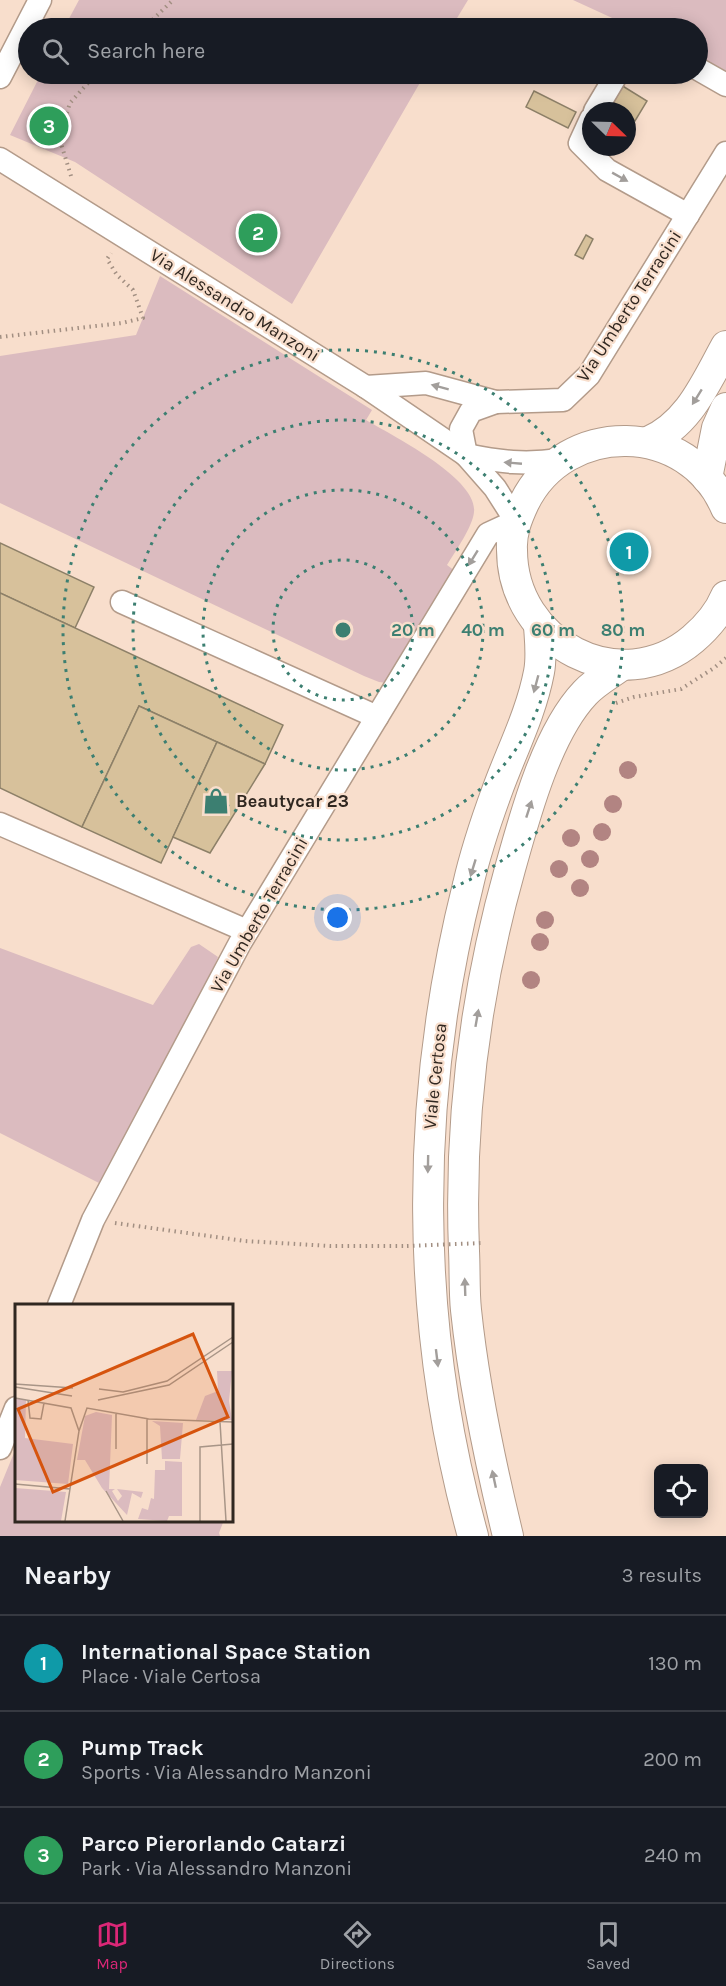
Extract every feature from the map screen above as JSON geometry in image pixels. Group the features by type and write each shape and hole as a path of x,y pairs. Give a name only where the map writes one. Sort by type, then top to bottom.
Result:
{"main road":[{"path":"648,442 663,436 680,422 696,400 726,346"},
{"path":"708,478 715,438 726,408"},
{"path":"726,508 708,478 687,459 648,442 608,441 583,448 560,460 532,487 516,521 512,549 514,577 523,603 538,626 562,646 591,660 622,665 654,660 683,647 708,626 726,596"},
{"name":"Viale Certosa","path":"473,1536 443,1404 432,1313 427,1196 428,1135 444,990 455,938 468,882 493,803 537,680 540,649 538,626"},
{"name":"Viale Certosa","path":"508,1536 478,1398 466,1309 462,1195 469,1076 475,1027 500,904 522,829 552,746 572,710 586,692 622,665"}],"street":[{"path":"31,18 40,0"},
{"path":"0,77 18,42"},
{"path":"708,75 726,85"},
{"path":"600,102 610,84"},
{"name":"Via Umberto Terracini","path":"366,387 426,383 496,402 563,400 589,375 726,153"},
{"path":"593,156 607,170 688,215"},
{"name":"Via Alessandro Manzoni","path":"0,159 366,387 466,455 500,496 516,521"},
{"name":"Via Umberto Terracini","path":"466,455 461,429 471,411 496,402"},
{"name":"Via Alessandro Manzoni","path":"466,455 516,464 560,460"},
{"name":"Via Umberto Terracini","path":"58,1304 93,1220 247,931 488,534 496,519 500,496"},
{"path":"488,534 516,521"},
{"path":"122,602 377,717"},
{"path":"0,824 247,931"},
{"path":"0,1448 15,1410"}],"path":[{"path":"154,18 173,0"},
{"path":"74,182 58,137 70,103 87,84"},
{"path":"0,336 122,323 142,318 132,290 117,275 107,259 124,236"},
{"path":"613,704 634,697 681,688 726,658"},
{"path":"112,1222 245,1240 330,1246 483,1243"}],"shaded area":[{"path":"79,0 468,0 457,18 69,18"},
{"path":"573,0 726,0 726,71 708,63 708,18 612,18"},
{"path":"36,84 419,84 292,304 75,162 10,135"},
{"path":"160,276 372,410 366,420 431,459 462,485 472,499 473,518 447,565 455,571 387,683 364,676 0,503 0,356 136,335"},
{"path":"199,944 218,957 199,1003 99,1183 0,1133 0,948 153,1005 191,947"},
{"path":"15,1450 15,1521 224,1521 220,1536 0,1536 0,1487"}],"building":[{"path":"621,85 647,101 636,119 636,102 611,102"},
{"path":"534,91 576,112 568,128 526,107"},
{"path":"586,235 593,239 583,259 575,255"},
{"path":"0,543 94,587 75,628 0,593"},
{"path":"0,593 283,725 265,764 139,706 82,827 0,788"},
{"path":"139,706 217,742 161,863 82,827"},
{"name":"Beautycar 23","path":"217,742 265,764 210,853 173,837"}],"place":[{"name":"Parco Pierorlando Catarzi","path":"49,126"},
{"name":"Pump Track","path":"258,233"},
{"name":"International Space Station","path":"629,552"},
{"name":"Beautycar 23","path":"216,801"}]}
